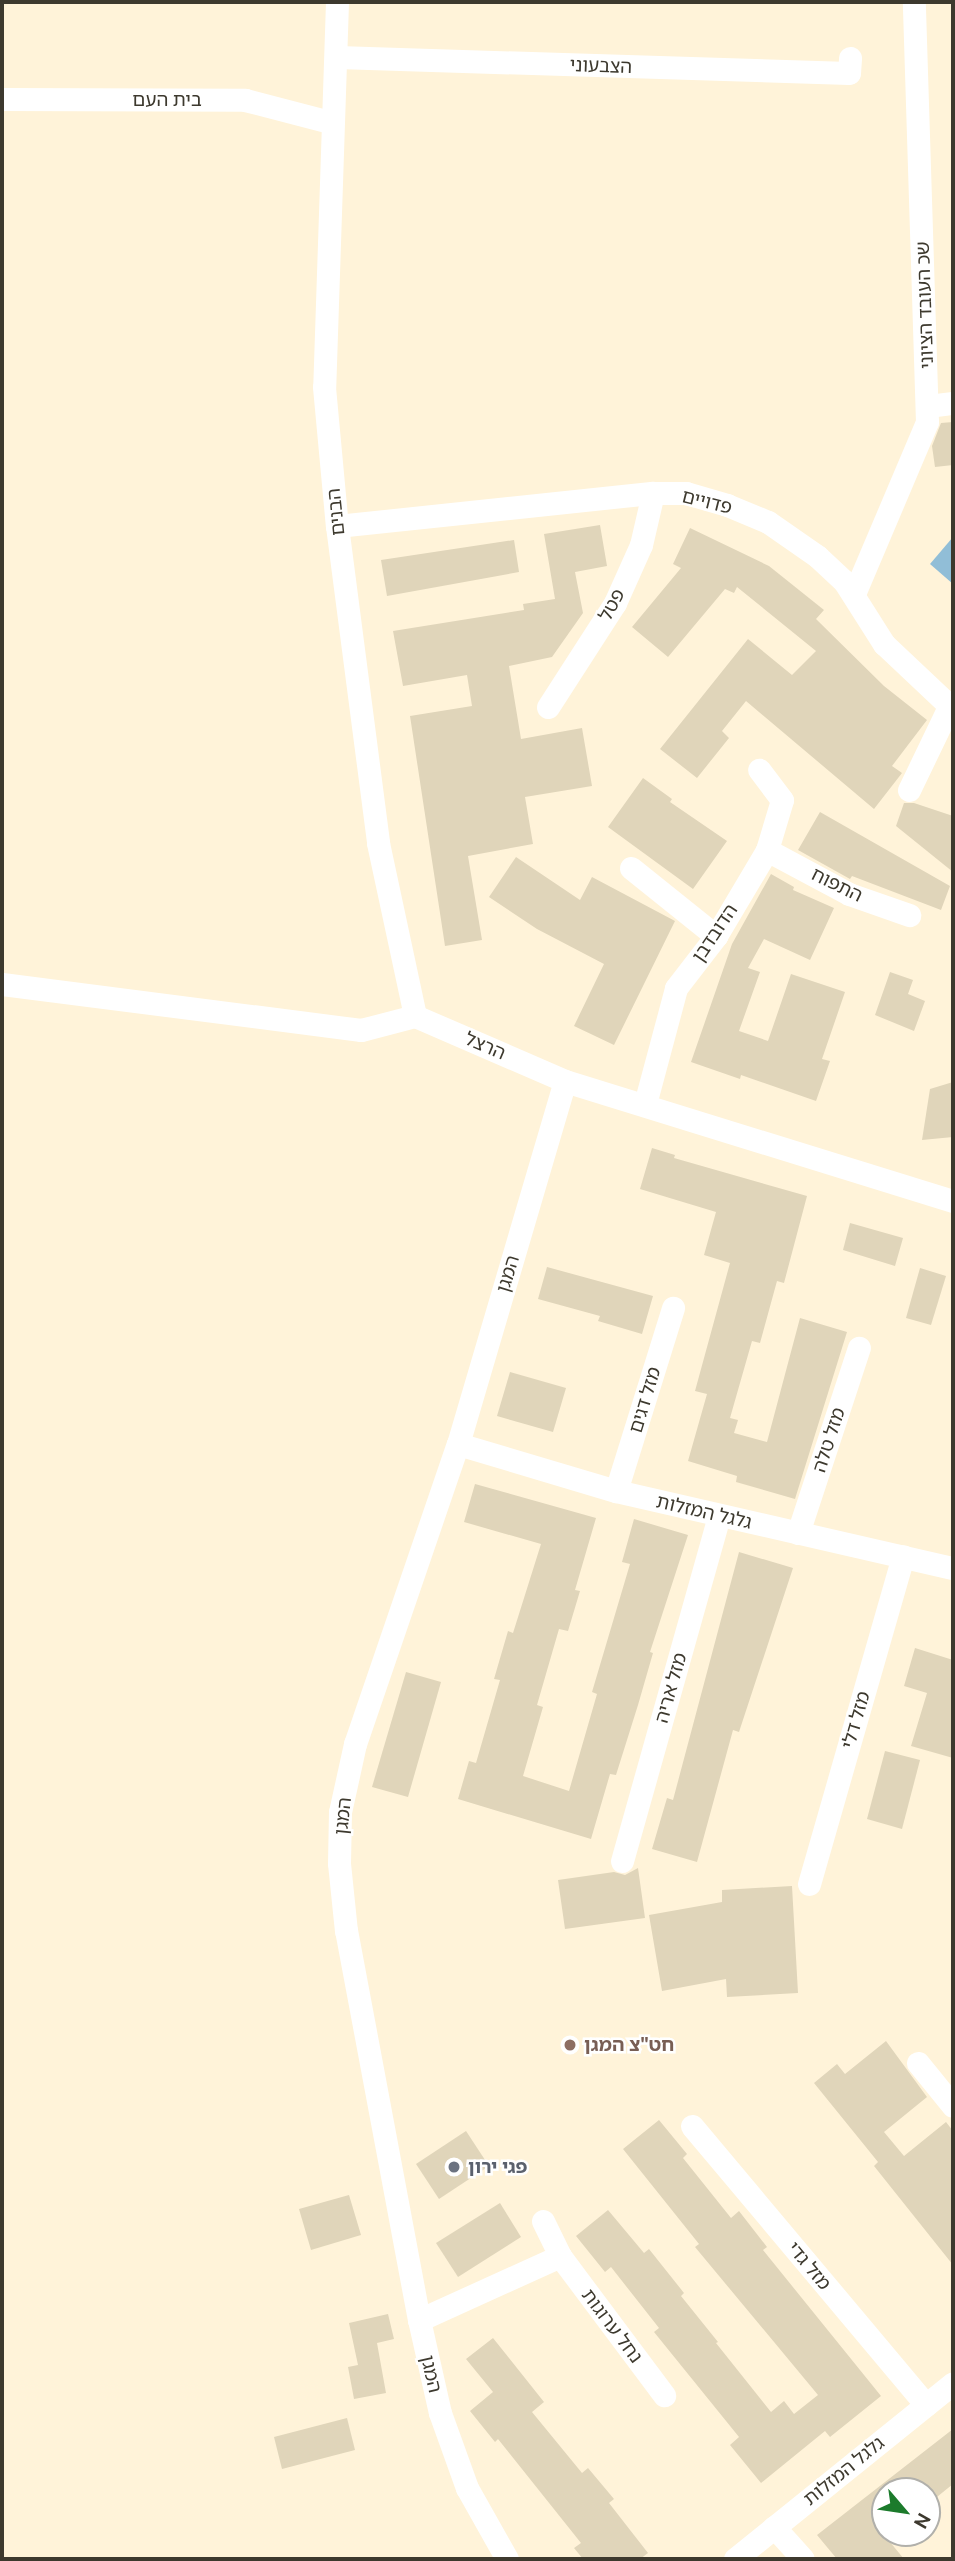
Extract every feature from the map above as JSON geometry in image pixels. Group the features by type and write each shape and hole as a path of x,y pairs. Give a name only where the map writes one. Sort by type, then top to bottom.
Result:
{"street":[{"name":"הבנים","path":"337,2 324,387 337,526 378,844 415,1016"},
{"name":"שכ העובד הציוני","path":"854,594 927,422 914,2"},
{"name":"הצבעוני","path":"337,57 849,74 850,58"},
{"name":"בית העם","path":"2,99 245,100 331,122"},
{"path":"928,406 953,403"},
{"name":"פדויים","path":"337,526 653,493 685,493 727,505 768,522 817,556 854,594 884,643 951,708"},
{"name":"פטל","path":"548,707 615,603 641,545 653,493"},
{"path":"909,790 951,708"},
{"name":"הדובדבן","path":"645,1104 676,988 716,936 767,850 782,800 759,770"},
{"name":"התפוח","path":"767,850 849,894 909,915"},
{"path":"631,867 716,936"},
{"path":"2,984 361,1030 415,1016"},
{"name":"הרצל","path":"415,1016 565,1081 953,1201"},
{"name":"המגן","path":"497,2556 467,2488 440,2413 419,2320 346,1931 340,1863 340,1812 355,1744 458,1444 565,1081"},
{"name":"מזל דגים","path":"616,1492 673,1308"},
{"name":"מזל טלה","path":"798,1532 859,1348"},
{"name":"גלגל המזלות","path":"458,1444 616,1492 953,1567"},
{"name":"מזל אריה","path":"622,1861 719,1516"},
{"name":"מזל דלי","path":"809,1884 903,1556"},
{"path":"918,2063 953,2106"},
{"name":"מזל גדי","path":"692,2126 926,2405"},
{"name":"נחל ערוגות","path":"543,2221 560,2256 664,2395"},
{"path":"419,2320 560,2256"},
{"name":"גלגל המזלות","path":"734,2559 953,2383"},
{"path":"774,2527 803,2559"}],"water":[{"path":"953,537 953,584 930,564"}],"building":[{"path":"953,422 953,465 935,467 932,446 941,423"},
{"path":"600,525 607,566 575,572 583,613 552,657 509,666 521,739 582,728 592,786 525,797 533,844 468,856 482,940 445,946 410,716 472,706 467,675 403,686 393,631 524,610 523,604 555,599 544,534"},
{"path":"690,528 769,566 824,610 816,619 884,686 927,720 892,766 902,773 874,809 746,701 722,731 729,738 697,778 660,749 748,639 792,675 816,651 737,587 734,593 725,589 668,657 632,627 681,568 673,564"},
{"path":"514,540 519,572 387,596 381,560"},
{"path":"643,778 672,799 670,802 727,841 693,889 608,827"},
{"path":"904,803 914,803 953,816 953,872 896,826"},
{"path":"820,812 950,886 941,910 852,876 850,879 798,850"},
{"path":"516,857 580,900 592,877 675,921 614,1045 574,1026 604,964 537,929 489,897"},
{"path":"771,874 794,887 793,890 834,908 810,960 764,939 748,968 760,972 739,1031 768,1041 791,974 845,992 822,1059 830,1061 816,1101 741,1075 740,1079 691,1062 732,944"},
{"path":"890,972 913,980 908,994 925,1001 914,1031 875,1015"},
{"path":"953,1082 953,1137 922,1140 930,1089"},
{"path":"652,1148 675,1155 674,1158 807,1196 784,1283 777,1281 760,1343 752,1341 730,1418 738,1420 734,1433 767,1442 800,1318 847,1332 795,1499 736,1482 737,1476 688,1461 707,1394 695,1391 730,1263 704,1255 716,1212 640,1189"},
{"path":"850,1223 903,1238 895,1266 843,1250"},
{"path":"547,1267 653,1296 642,1334 598,1321 600,1316 538,1299"},
{"path":"920,1268 946,1276 931,1325 906,1318"},
{"path":"510,1372 566,1388 553,1432 497,1416"},
{"path":"475,1484 596,1518 575,1590 580,1591 568,1631 559,1629 537,1705 543,1707 523,1776 569,1791 597,1694 592,1692 630,1564 622,1562 634,1519 688,1535 650,1652 653,1653 616,1775 610,1774 591,1839 458,1799 469,1761 476,1763 500,1680 494,1679 508,1631 513,1633 541,1544 464,1522"},
{"path":"739,1552 793,1568 739,1732 733,1730 697,1862 652,1849 667,1798 673,1800"},
{"path":"915,1648 953,1660 953,1758 911,1746 927,1693 904,1686"},
{"path":"406,1672 441,1682 408,1797 372,1787"},
{"path":"885,1751 920,1760 902,1829 867,1819"},
{"path":"638,1868 645,1918 565,1929 558,1880 614,1872 625,1875"},
{"path":"792,1886 798,1993 727,1997 726,1979 662,1991 649,1915 722,1902 722,1890"},
{"path":"886,2041 927,2097 884,2132 904,2156 946,2122 953,2131 953,2265 874,2166 878,2162 814,2083 837,2064 845,2074"},
{"path":"659,2120 687,2154 683,2158 731,2218 739,2211 767,2247 763,2250 881,2396 830,2437 825,2431 761,2483 730,2445 739,2437 654,2332 659,2328 611,2267 605,2272 576,2236 608,2210 644,2253 649,2249 684,2293 681,2296 718,2342 716,2343 771,2412 784,2401 794,2414 818,2395 695,2247 699,2244 623,2149"},
{"path":"466,2131 489,2166 439,2199 416,2164"},
{"path":"349,2195 361,2235 311,2250 299,2209"},
{"path":"500,2203 521,2237 458,2277 436,2243"},
{"path":"388,2314 394,2339 377,2343 386,2393 354,2399 348,2367 358,2365 349,2323"},
{"path":"493,2338 544,2402 532,2412 582,2473 588,2468 614,2499 609,2503 648,2553 640,2559 583,2559 574,2548 581,2543 498,2439 495,2442 470,2411 493,2392 466,2359"},
{"path":"347,2418 355,2450 282,2469 274,2437"},
{"path":"953,2429 953,2484 941,2494 941,2477 891,2477"},
{"path":"871,2493 871,2547 894,2547 904,2559 837,2559 817,2535"}],"place":[{"name":"חט\"צ המגן","path":"570,2045"},
{"name":"פגי ירון","path":"454,2167"}]}
